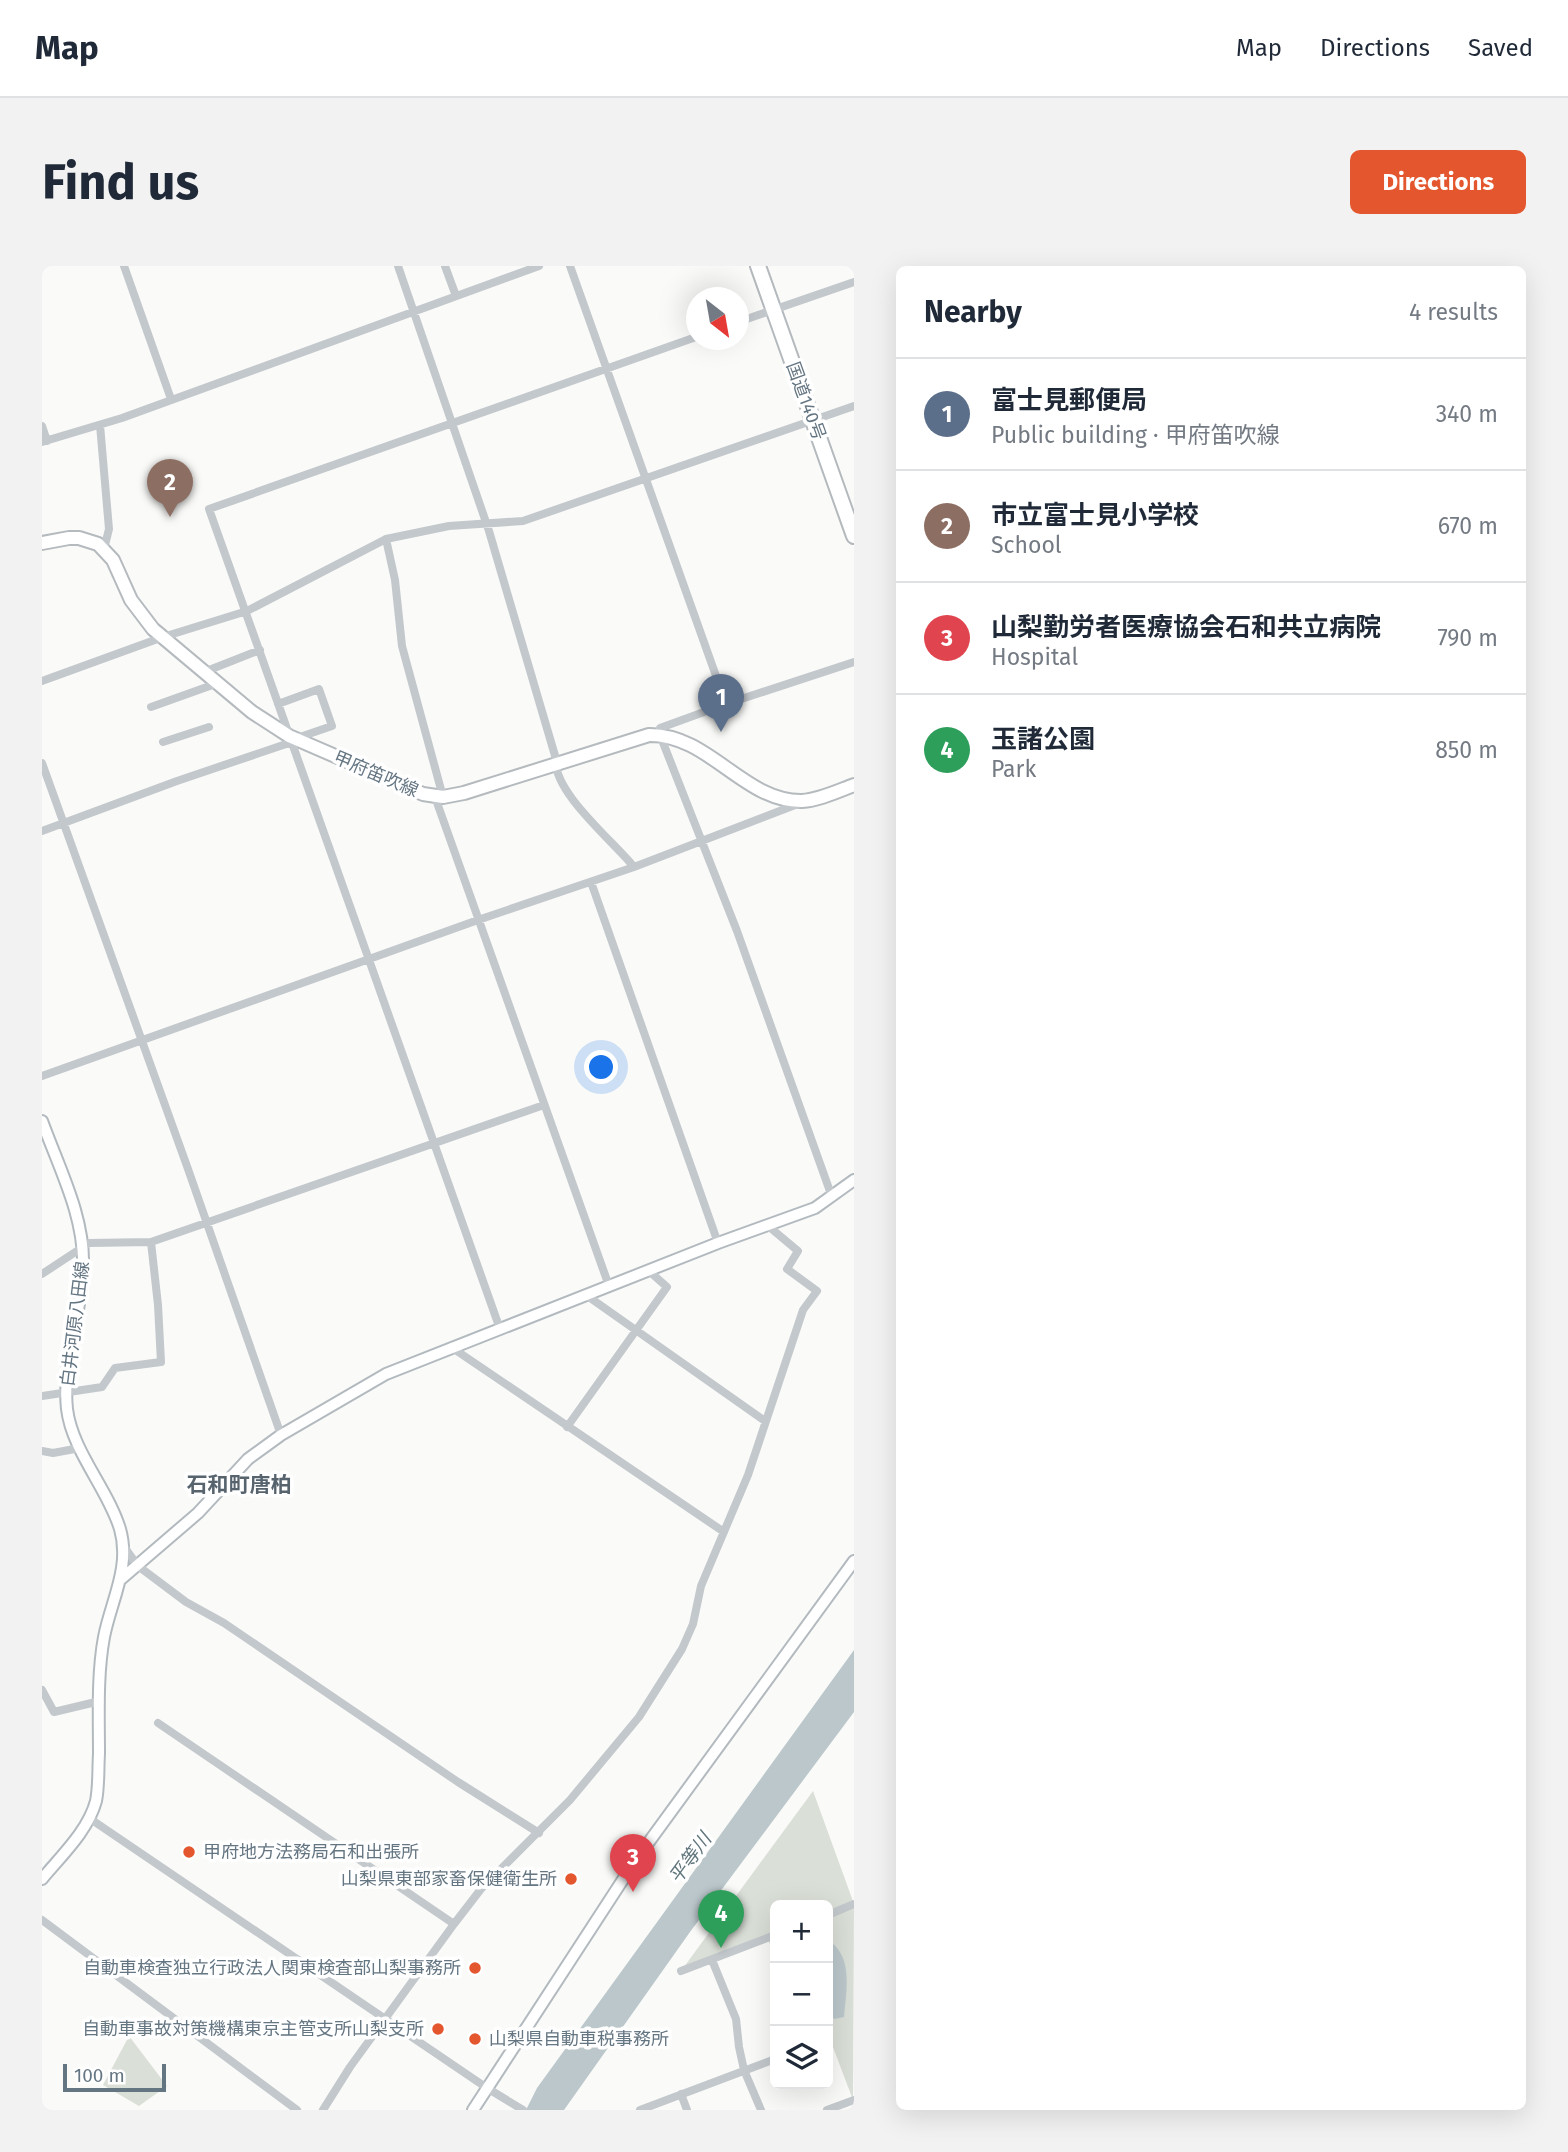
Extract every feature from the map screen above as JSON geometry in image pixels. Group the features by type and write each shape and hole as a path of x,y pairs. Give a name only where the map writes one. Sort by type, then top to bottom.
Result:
{"highway":[{"name":"国道140号","path":"758,266 854,536"}],"main road":[{"path":"42,544 79,538 98,544 104,549"},
{"name":"甲府笛吹線","path":"104,549 113,560 131,600 144,618 163,638 252,712 292,739 404,786 439,797 464,793 649,735 660,735"},
{"path":"660,735 681,740 697,748 772,796 787,800 805,801 854,785"}],"street":[{"path":"124,266 171,399"},
{"path":"398,266 489,531 556,758 557,775 577,806 634,867"},
{"path":"445,266 456,296"},
{"path":"42,426 45,442 100,425 539,266"},
{"path":"570,266 726,704"},
{"path":"749,318 854,282"},
{"path":"500,1329 209,509 686,341"},
{"path":"42,681 247,611 386,539 449,526 523,521 854,406"},
{"path":"100,425 109,528 104,549"},
{"path":"386,539 395,580 401,646 439,797 478,920 609,1286"},
{"path":"204,672 260,650"},
{"path":"832,1197 737,931 660,735 660,728 854,662"},
{"path":"151,707 218,683"},
{"path":"42,831 332,726 319,689 278,704"},
{"path":"163,743 209,727"},
{"path":"42,763 281,1436"},
{"path":"42,1076 634,867 805,801"},
{"path":"591,882 718,1243"},
{"path":"42,1274 89,1243 151,1242 544,1105"},
{"name":"白井河原八田線","path":"42,1121 79,1225 83,1248 82,1280 66,1392 69,1417 80,1448 121,1530 124,1558 104,1637 96,1801 89,1818 73,1842 42,1879"},
{"path":"120,1580 198,1513 248,1459 281,1436 386,1374 718,1243 815,1208 854,1180"},
{"path":"323,2110 384,2019 481,1889 570,1800 639,1717 688,1635 701,1586 748,1475 803,1310 817,1291 787,1269 798,1251 767,1225"},
{"path":"42,1396 102,1387 115,1368 162,1362 151,1242"},
{"path":"567,1427 667,1287 649,1271"},
{"path":"586,1295 765,1421"},
{"path":"451,1347 724,1532"},
{"path":"42,1451 53,1453 80,1448"},
{"path":"123,1545 138,1566 186,1602 224,1623 458,1782 539,1833"},
{"path":"473,2110 635,1861 854,1562"},
{"path":"42,1690 45,1702 54,1712 100,1701"},
{"path":"158,1723 454,1924"},
{"path":"89,1818 521,2110"},
{"path":"833,1913 854,1904"},
{"path":"42,1920 297,2110"},
{"path":"681,1971 770,1937"},
{"path":"712,1960 736,2019 744,2070 761,2110"},
{"path":"640,2110 770,2061"},
{"path":"681,2094 687,2110"},
{"path":"827,2110 854,2100"}],"shaded area":[{"path":"854,1650 854,1712 690,1932 564,2110 526,2110 537,2088"},
{"path":"813,1791 854,1904 853,2100 833,2047 833,1900 770,1900 770,1944 768,1939 681,1971"},
{"path":"833,1944 842,1955 847,1985 844,2017 834,2019"},
{"path":"129,2036 167,2086 139,2106 103,2085"}],"place":[{"name":"市立富士見小学校","path":"170,517"},
{"name":"富士見郵便局","path":"721,732"},
{"name":"甲府地方法務局石和出張所","path":"189,1852"},
{"name":"山梨県東部家畜保健衛生所","path":"571,1879"},
{"name":"山梨勤労者医療協会石和共立病院","path":"633,1892"},
{"name":"玉諸公園","path":"721,1948"},
{"name":"自動車検査独立行政法人関東検査部山梨事務所","path":"475,1968"},
{"name":"自動車事故対策機構東京主管支所山梨支所","path":"438,2029"},
{"name":"山梨県自動車税事務所","path":"475,2039"}],"district":[{"name":"石和町唐柏","path":"239,1485"}],"water label":[{"name":"平等川","path":"690,1858"}]}
